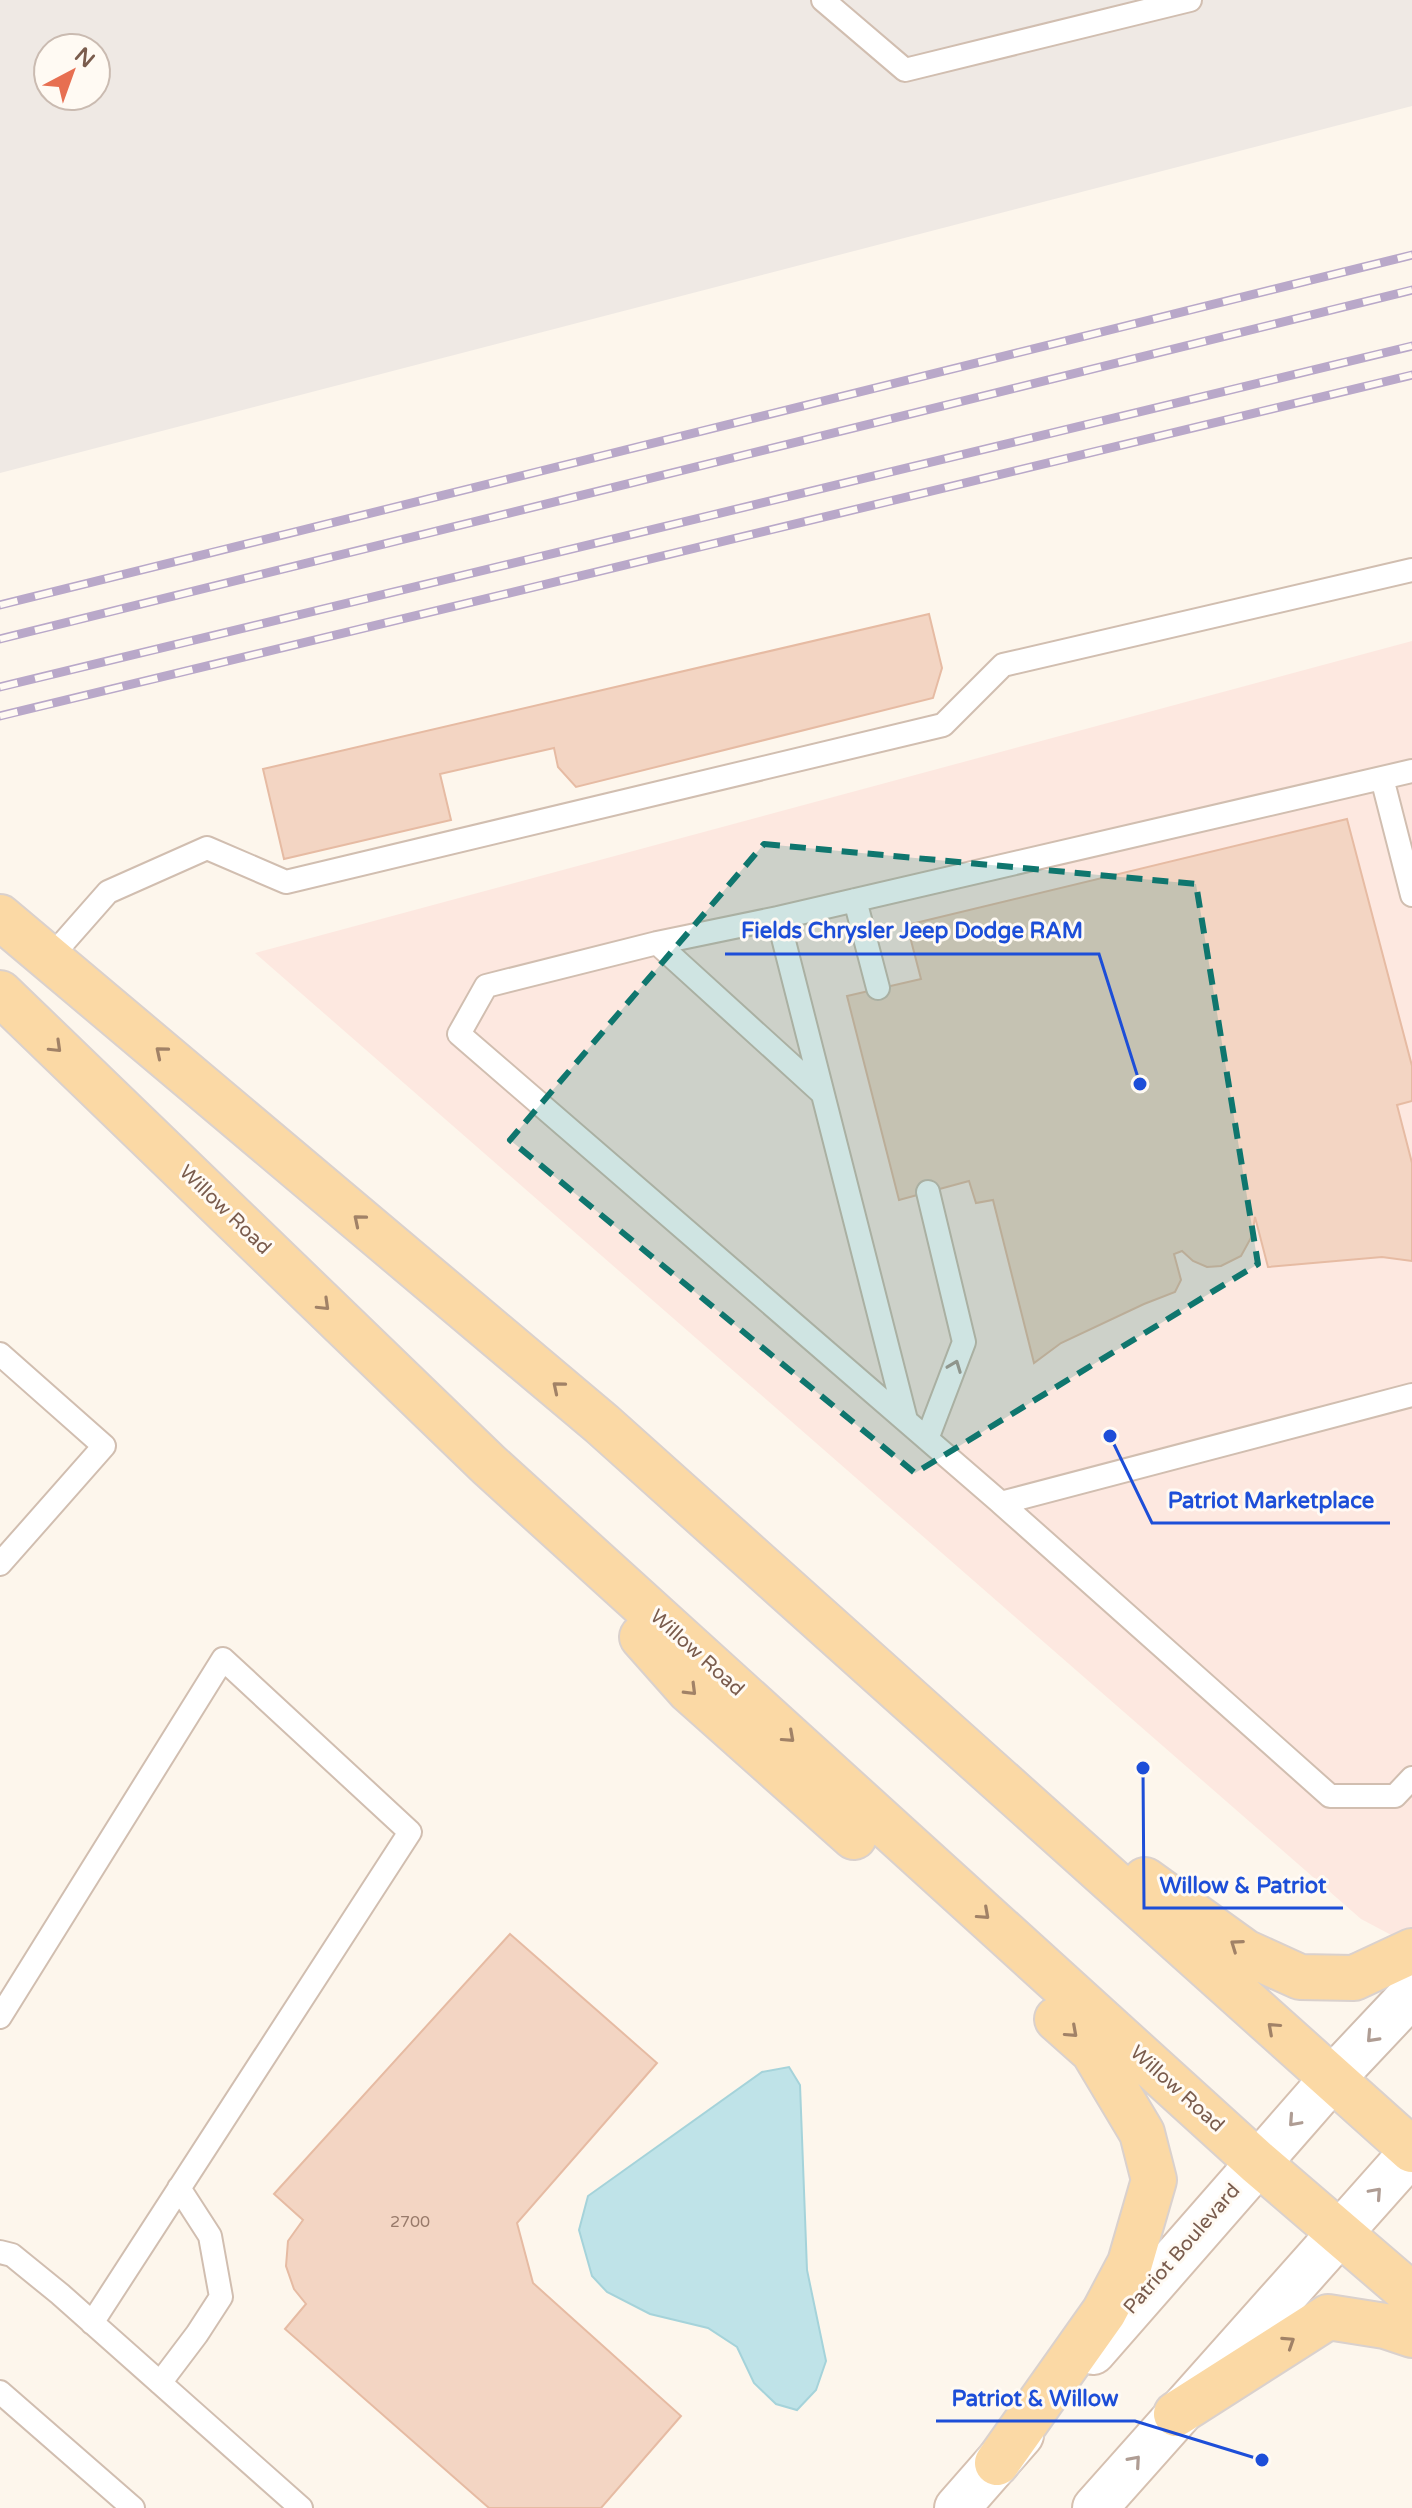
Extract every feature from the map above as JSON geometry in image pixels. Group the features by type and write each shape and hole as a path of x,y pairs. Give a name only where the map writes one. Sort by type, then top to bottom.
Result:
{"main road":[{"path":"0,917 602,1424 1412,2151 1095,2508"},
{"name":"Willow Road","path":"0,993 489,1465 1257,2162 1412,2295"},
{"path":"602,1424 702,1491 842,1611 1102,1848 1245,1952 1300,1977 1354,1978 1412,1951"},
{"path":"489,1465 689,1690 1093,2051 1142,2133 1154,2180 1130,2263 1104,2312 997,2463"},
{"name":"Patriot Boulevard","path":"957,2508 1257,2162 1412,1994"},
{"path":"1176,2414 1328,2317 1385,2326 1412,2335"}],"lane":[{"path":"823,0 905,70 1190,0"},
{"path":"49,959 108,892 207,848 286,882 943,725 1003,665 1412,570"},
{"path":"1412,771 778,918 657,943 486,986 459,1034 1001,1503 1330,1796 1395,1796 1412,1778"},
{"path":"1382,778 1412,895"},
{"path":"855,900 878,988"},
{"path":"778,918 906,1420"},
{"path":"657,943 822,1094"},
{"path":"927,1439 964,1342 928,1192"},
{"path":"0,1354 104,1446 8,1539 0,1564"},
{"path":"1001,1503 1412,1395"},
{"path":"0,2017 223,1659 410,1832 92,2323"},
{"path":"160,2383 221,2297 210,2236 179,2188"},
{"path":"0,2252 12,2255 92,2323 301,2508"},
{"path":"0,2392 133,2508"}],"highlighted area":[{"path":"764,844 1196,884 1258,1264 915,1473 510,1140"}],"shaded area":[{"path":"0,0 1412,0 1412,106 0,473"},
{"path":"1412,641 1412,1946 1361,1919 255,953"}],"water":[{"path":"789,2067 800,2085 807,2270 826,2361 816,2390 797,2410 776,2404 754,2383 737,2347 708,2328 650,2314 607,2292 592,2276 579,2230 588,2196 762,2072"}],"building":[{"path":"929,614 942,668 933,698 576,787 558,767 554,748 440,774 451,820 284,859 263,769"},
{"path":"1347,819 1412,1066 1412,1101 1397,1105 1412,1163 1412,1261 1382,1257 1268,1267 1255,1217 1252,1236 1241,1256 1221,1266 1207,1267 1193,1261 1182,1251 1174,1254 1181,1280 1175,1292 1061,1343 1034,1363 993,1200 976,1203 969,1181 899,1200 847,996 921,979 907,925"},
{"path":"510,1934 657,2063 517,2223 533,2283 681,2416 601,2508 489,2508 285,2329 306,2304 294,2289 286,2266 288,2241 303,2220 274,2194"}],"railway":[{"path":"0,605 1412,255"},
{"path":"0,639 1412,290"},
{"path":"0,687 1412,346"},
{"path":"0,716 1412,375"}],"place":[{"name":"Fields Chrysler Jeep Dodge RAM","path":"1140,1084"},
{"name":"Patriot Marketplace","path":"1110,1436"},
{"name":"Willow & Patriot","path":"1143,1768"},
{"name":"Patriot & Willow","path":"1262,2460"}]}
